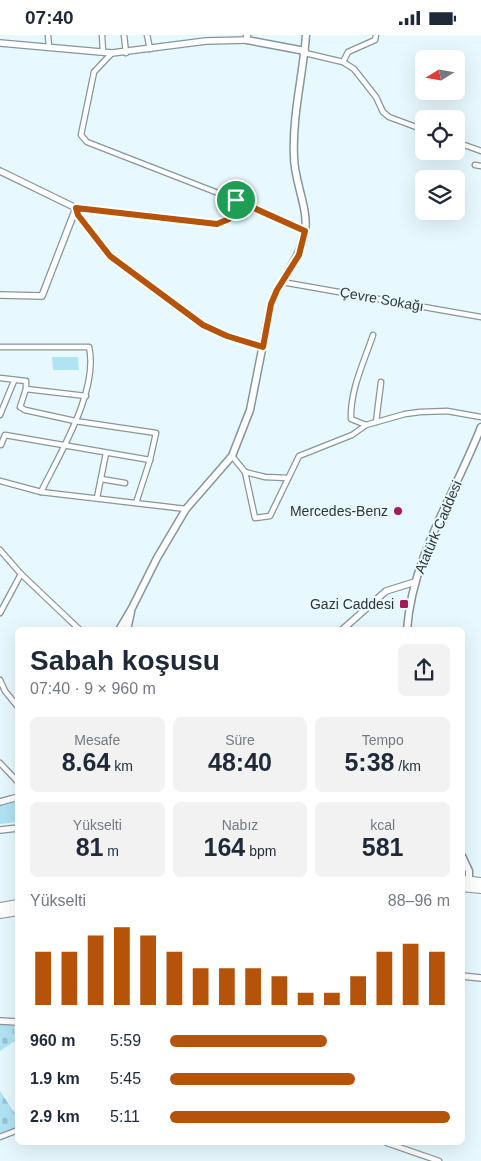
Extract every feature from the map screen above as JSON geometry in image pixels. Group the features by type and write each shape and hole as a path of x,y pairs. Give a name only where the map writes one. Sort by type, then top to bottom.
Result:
{"main road":[{"path":"121,627 132,609 157,558 186,509 232,456 250,410 271,304 299,255 305,231 302,201 294,172 293,154 306,35"},
{"path":"247,37 305,52"},
{"name":"Atatürk Caddesi","path":"408,627 415,582 426,549 481,427"},
{"path":"128,627 132,609"},
{"path":"465,862 469,871 465,881"},
{"path":"465,883 481,882"},
{"path":"465,883 481,889"},
{"path":"0,907 15,904"},
{"path":"0,914 15,912"}],"street":[{"path":"48,35 49,47"},
{"path":"102,35 103,53"},
{"path":"124,35 126,53"},
{"path":"148,35 150,49"},
{"path":"343,62 348,52 374,40 376,35"},
{"path":"0,43 103,53 126,53 205,38 247,37"},
{"path":"305,52 343,62 354,69 376,97 383,112 389,117 415,127"},
{"path":"112,53 94,72 81,135 87,142 236,200 305,231"},
{"path":"465,145 481,151"},
{"path":"475,165 481,167"},
{"path":"0,171 76,208 217,224 229,219 236,200"},
{"path":"0,295 42,296 76,208"},
{"path":"76,208 78,215 110,256 187,314 203,325 227,336 263,347"},
{"name":"Çevre Sokağı","path":"282,282 481,317"},
{"path":"366,425 351,419 351,410 353,395 373,335"},
{"path":"0,347 89,347 91,355 86,397 64,447 40,492"},
{"path":"0,379 26,381 26,389 20,407 25,410 75,421 156,433 150,460 136,503"},
{"path":"0,415 14,381"},
{"path":"376,422 381,381"},
{"path":"26,389 86,397"},
{"path":"232,456 245,472 255,518 270,516 299,456 352,435 366,425 420,412 447,411 481,417"},
{"path":"0,446 5,435 64,447 150,460"},
{"path":"97,498 106,453"},
{"path":"245,472 265,477 288,478"},
{"path":"101,479 125,483"},
{"path":"0,481 40,492 186,509"},
{"path":"0,550 21,574 77,627"},
{"path":"0,613 21,574"},
{"path":"345,627 386,591 415,582"},
{"path":"0,680 5,691 15,703"},
{"path":"0,763 15,779"},
{"path":"0,802 15,798"},
{"path":"0,830 15,829"},
{"path":"465,976 481,978"},
{"path":"0,1021 15,1022"},
{"path":"0,1137 15,1131"},
{"path":"394,1145 440,1161"}],"green space":[{"path":"52,357 78,357 79,370 53,370"},
{"path":"15,800 15,822 0,824 0,804"},
{"path":"0,1024 14,1026 15,1041 0,1051"},
{"path":"0,1091 15,1114 15,1129 0,1134"}],"place":[{"name":"Mercedes-Benz","path":"398,511"},
{"name":"Gazi Caddesi","path":"404,604"}],"route":[{"path":"236,200 305,231 299,255 277,290 271,304 263,347 227,336 203,325 110,256 78,215 76,208 217,224 229,219 236,200"}]}
